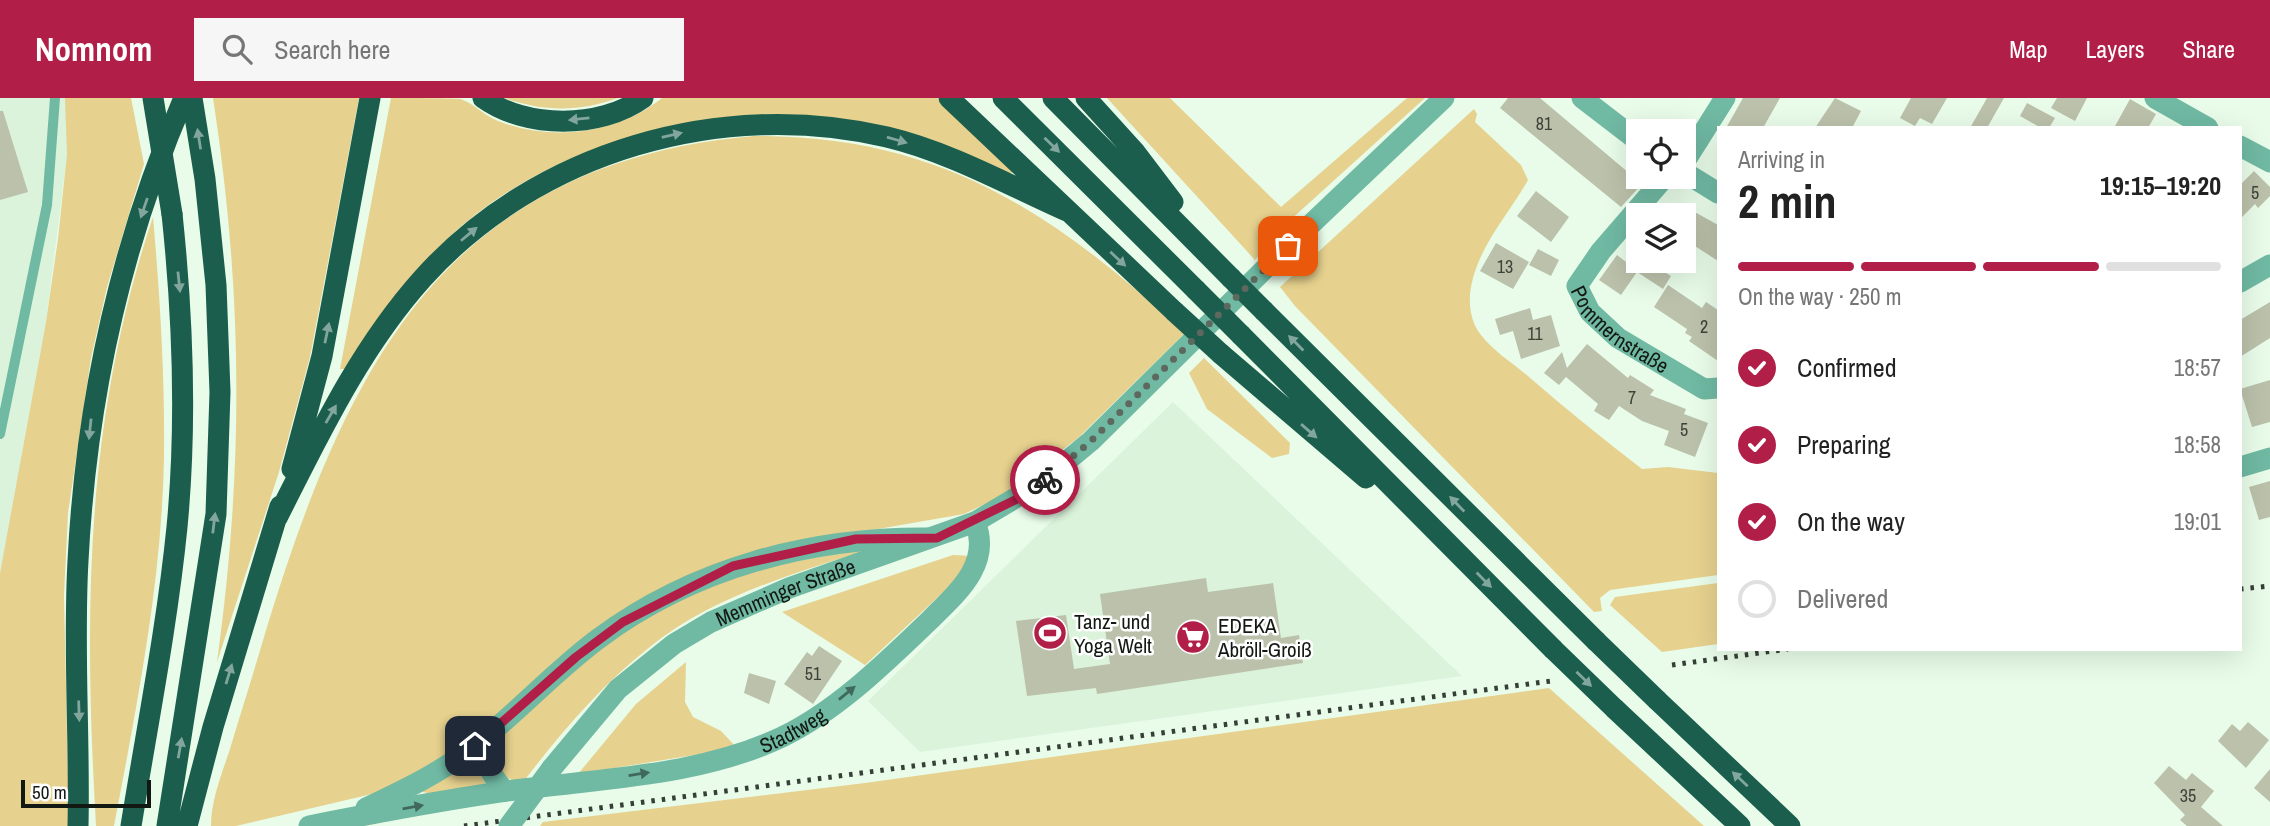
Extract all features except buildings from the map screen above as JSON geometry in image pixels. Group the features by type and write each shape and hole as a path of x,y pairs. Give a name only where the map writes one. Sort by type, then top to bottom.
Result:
{"highway":[{"path":"131,824 171,581 182,462 183,313 172,214 153,98"},
{"path":"78,826 78,561 92,417 121,283 184,98"},
{"path":"167,820 216,514 219,378 216,285 205,179 192,98"},
{"path":"189,818 322,356 370,98"},
{"path":"483,98 509,111 536,118 580,121 609,114 643,98"},
{"path":"949,98 1175,313 1318,439 1435,532"},
{"path":"1003,98 1553,649 1740,826"},
{"path":"1053,98 1264,312 1596,641 1790,826"},
{"path":"1086,98 1135,152 1231,278"},
{"path":"277,517 366,354 422,279 477,228 517,199 611,153 675,134 760,124 809,125 886,137 922,147 1069,212"}],"street":[{"name":"Memminger Straße","path":"509,826 552,768 618,690 674,644 750,603 937,538 975,522 1021,497 1091,441 1288,246 1444,98"},
{"path":"1582,98 1626,132"},
{"path":"1696,144 1725,98"},
{"path":"2155,98 2204,126"},
{"path":"2242,146 2270,162"},
{"path":"1696,179 1717,192"},
{"name":"Pommernstraße","path":"1655,189 1601,251 1577,286 1590,312 1618,338 1704,389 1717,388"},
{"path":"2242,281 2270,265"},
{"path":"2242,466 2270,458"},
{"name":"Stadtweg","path":"309,826 505,791 627,776 725,759 806,724 881,664 959,592 981,552 981,535 975,522"},
{"name":"Stadtweg","path":"346,818 433,773 489,734 576,657 623,622 733,566 856,539 937,538"},
{"path":"489,734 485,747 486,765 505,791"}],"lane":[{"path":"0,434 47,205 55,98"}],"shaded area":[{"path":"0,98 65,98 67,154 46,322 0,573"},
{"path":"65,98 131,98 144,164 107,287 91,358 68,513 64,595 69,826 0,826 0,573 46,322 58,239 67,154"},
{"path":"213,98 359,98 310,357 279,472 217,662 232,519 236,380 230,241"},
{"path":"391,98 461,99 498,121 519,128 562,132 605,127 625,120 662,98 937,98 1013,171 1009,176 891,129 818,118 760,117 702,122 644,134 589,152 536,176 487,206 429,258 391,304 346,369 340,369"},
{"path":"504,98 618,98 575,108 548,108"},
{"path":"1107,98 1170,98 1281,207 1407,98 1425,98 1277,232 1255,260"},
{"path":"1474,109 1477,114 1475,122 1521,165 1528,180 1493,234 1478,263 1470,294 1475,326 1498,352 1642,469 1668,467 1717,473 1717,575 1610,590 1600,598 1602,611 1594,612 1295,306 1280,287"},
{"path":"754,136 820,139 881,149 937,166 989,189 1039,217 1088,251 1185,333 1078,438 1000,497 964,514 769,548 544,676 444,758 376,793 236,826 211,826 218,787 264,637 296,540 331,449 373,368 423,296 484,236 558,188 647,154"},
{"path":"153,217 164,397 159,550 147,642 114,826 96,826 90,670 94,519 101,444 113,369 130,294"},
{"path":"1204,358 1290,443 1289,454 1272,458 1207,409 1189,373"},
{"path":"1173,402 1462,676 920,752 868,701"},
{"path":"890,543 766,584 677,627 632,661 597,694 520,786 498,771 495,748 500,738 586,658 653,612 741,572"},
{"path":"953,555 972,556 968,569 865,665 782,612"},
{"path":"1717,583 1717,644 1662,652 1610,605 1615,597"},
{"path":"686,662 685,702 693,717 721,731 737,748 578,774 636,704"},
{"path":"1549,688 1704,826 540,826 543,822 865,783"},
{"path":"476,757 478,769 487,787 432,794 423,792 424,788"}],"railway":[{"path":"2242,589 2270,586"},
{"path":"1672,665 1774,651"},
{"path":"464,826 1551,681"}],"way so far":[{"path":"1045,480 1091,441 1169,366 1288,246"}],"place":[{"name":"Tanz- und Yoga Welt","path":"1050,633"},
{"name":"EDEKA Abröll-Groiß","path":"1193,637"}],"route":[{"path":"475,746 596,640 649,606 733,566 856,539 937,538 975,522 1021,497 1045,480"}]}
